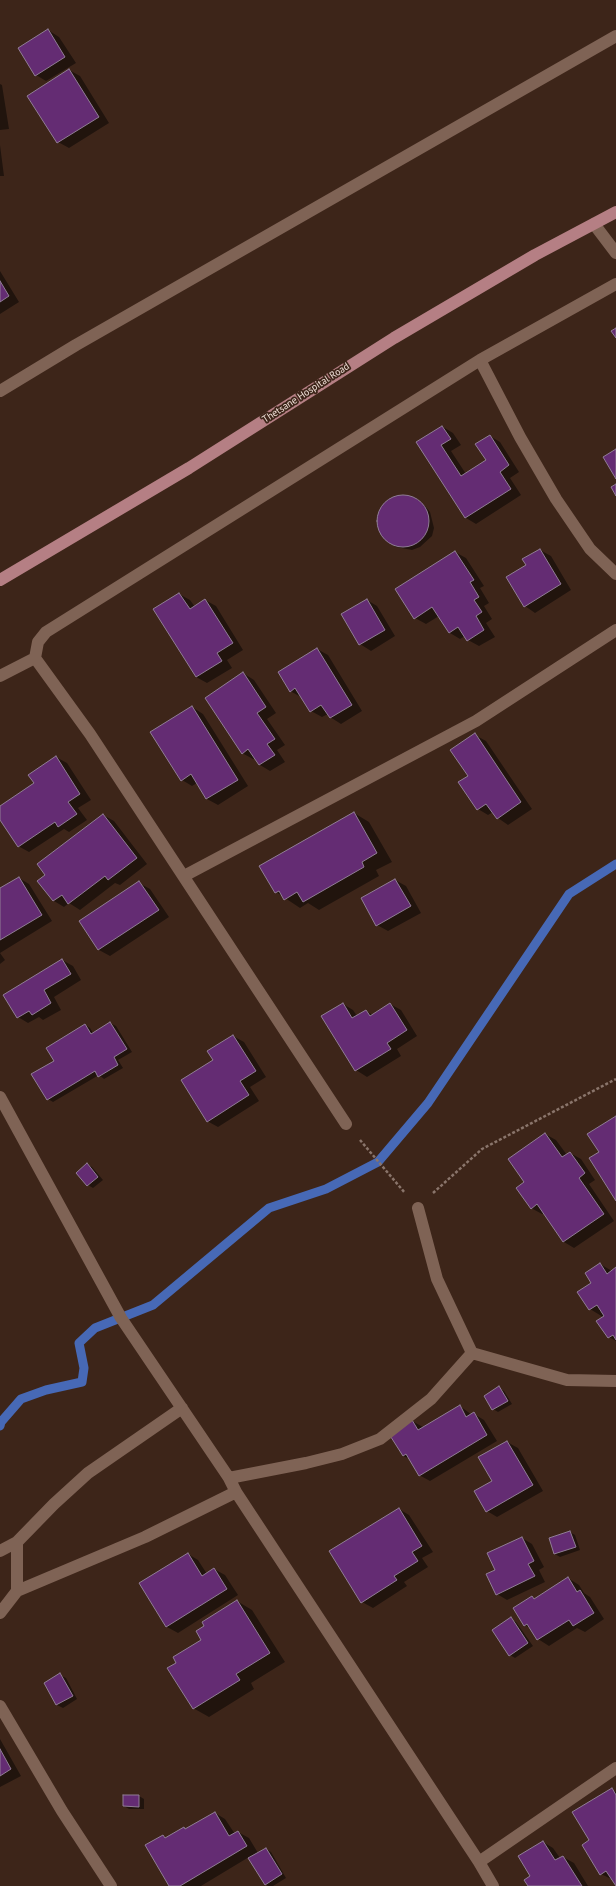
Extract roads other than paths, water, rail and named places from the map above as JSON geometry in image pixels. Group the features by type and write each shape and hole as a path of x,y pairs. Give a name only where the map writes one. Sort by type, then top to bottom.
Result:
{"main road":[{"name":"Thetsane Hospital Road","path":"0,580 189,468 394,338 535,255 616,212"}],"street":[{"path":"0,391 76,345 616,36"},
{"path":"594,224 616,254"},
{"path":"346,1124 90,734 35,658 38,642 46,632 480,360 616,284"},
{"path":"480,360 520,437 556,499 590,549 616,574"},
{"path":"184,876 476,722 616,630"},
{"path":"0,676 35,658"},
{"path":"2,1103 121,1318 229,1478 236,1492 479,1862 493,1886"},
{"path":"418,1208 437,1279 472,1353 567,1380 616,1381"},
{"path":"229,1478 306,1463 342,1454 380,1439 431,1399 472,1353"},
{"path":"0,1551 17,1542 54,1504 88,1473 182,1408"},
{"path":"0,1613 17,1591 145,1536 236,1492"},
{"path":"17,1542 17,1591"},
{"path":"0,1706 62,1811 111,1886"},
{"path":"479,1862 616,1768"}],"waterway":[{"path":"0,1426 1,1422 21,1399 46,1390 82,1382 84,1368 79,1343 95,1328 153,1305 269,1208 326,1189 378,1162 428,1103 569,894 616,864"}]}
